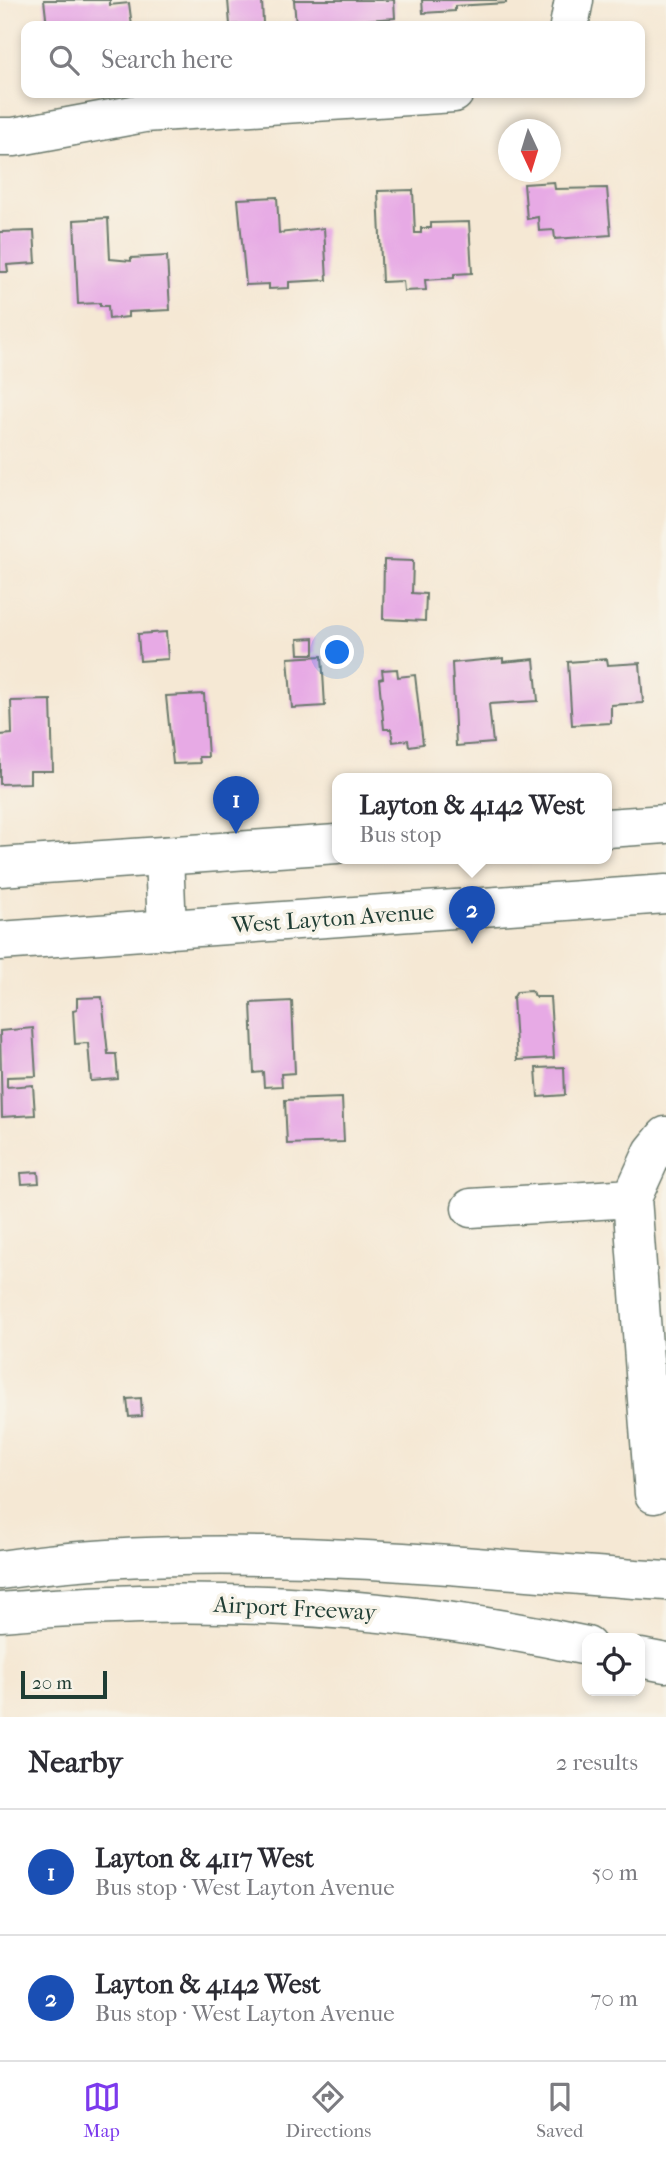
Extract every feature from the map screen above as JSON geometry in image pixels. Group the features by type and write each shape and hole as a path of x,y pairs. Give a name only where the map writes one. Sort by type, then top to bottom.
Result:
{"main road":[{"path":"570,21 574,0"},
{"path":"0,137 61,130 144,113 376,98"},
{"path":"612,828 666,824"},
{"path":"0,867 332,844"},
{"path":"164,856 167,930"},
{"name":"West Layton Avenue","path":"0,941 666,894"},
{"path":"654,1494 632,1198 653,1153 666,1136"},
{"path":"471,1208 632,1198"},
{"path":"0,1570 194,1556 346,1560 666,1581"},
{"name":"Airport Freeway","path":"0,1612 177,1603 358,1609 505,1628 582,1645"},
{"path":"645,1659 666,1663"}],"building":[{"path":"44,0 110,0 110,5 129,3 131,21 46,21"},
{"path":"228,0 262,0 263,21 230,21"},
{"path":"294,0 394,0 395,18 296,21"},
{"path":"422,0 506,0 506,3 455,6 455,11 423,13"},
{"path":"554,182 555,189 607,188 611,235 555,239 554,230 539,231 538,217 527,219 524,184"},
{"path":"413,190 415,233 421,233 421,228 431,228 431,223 469,222 472,273 454,274 454,278 425,280 426,290 404,291 403,281 382,282 378,191"},
{"path":"277,197 279,233 324,228 327,280 289,282 289,288 269,289 269,284 246,285 238,199"},
{"path":"108,218 110,259 131,261 131,258 167,256 170,310 128,312 128,317 109,319 108,306 100,306 100,303 78,304 74,220"},
{"path":"34,231 36,263 7,265 8,272 0,272 0,232"},
{"path":"384,560 413,561 412,593 426,594 425,621 383,619"},
{"path":"166,632 168,659 140,661 138,634"},
{"path":"314,638 314,654 299,654 298,639"},
{"path":"322,656 325,706 292,708 288,658"},
{"path":"503,658 503,662 534,659 538,701 489,704 493,743 456,746 452,663"},
{"path":"607,659 608,665 640,663 643,703 611,705 611,723 572,725 568,662"},
{"path":"397,669 398,677 415,675 423,744 409,746 408,740 393,742 391,729 384,729 379,679 383,678 382,670"},
{"path":"204,694 208,757 199,757 200,763 173,764 166,696"},
{"path":"51,700 53,771 30,771 30,783 0,784 0,735 12,734 11,701"},
{"path":"531,991 536,997 550,997 554,1058 517,1060 513,998 517,992"},
{"path":"102,997 108,1054 116,1054 118,1079 91,1081 88,1043 75,1044 73,1010 77,1009 77,998"},
{"path":"292,1001 295,1073 281,1074 282,1086 264,1087 263,1072 254,1073 251,1003"},
{"path":"33,1028 36,1076 7,1077 7,1087 33,1085 35,1115 2,1117 0,1031"},
{"path":"564,1067 565,1095 538,1097 536,1068"},
{"path":"342,1098 344,1142 287,1144 285,1100"},
{"path":"38,1172 39,1183 22,1184 21,1173"},
{"path":"141,1398 142,1416 129,1417 127,1399"}],"place":[{"name":"Layton & 4117 West","path":"236,834"},
{"name":"Layton & 4142 West","path":"472,944"}]}
